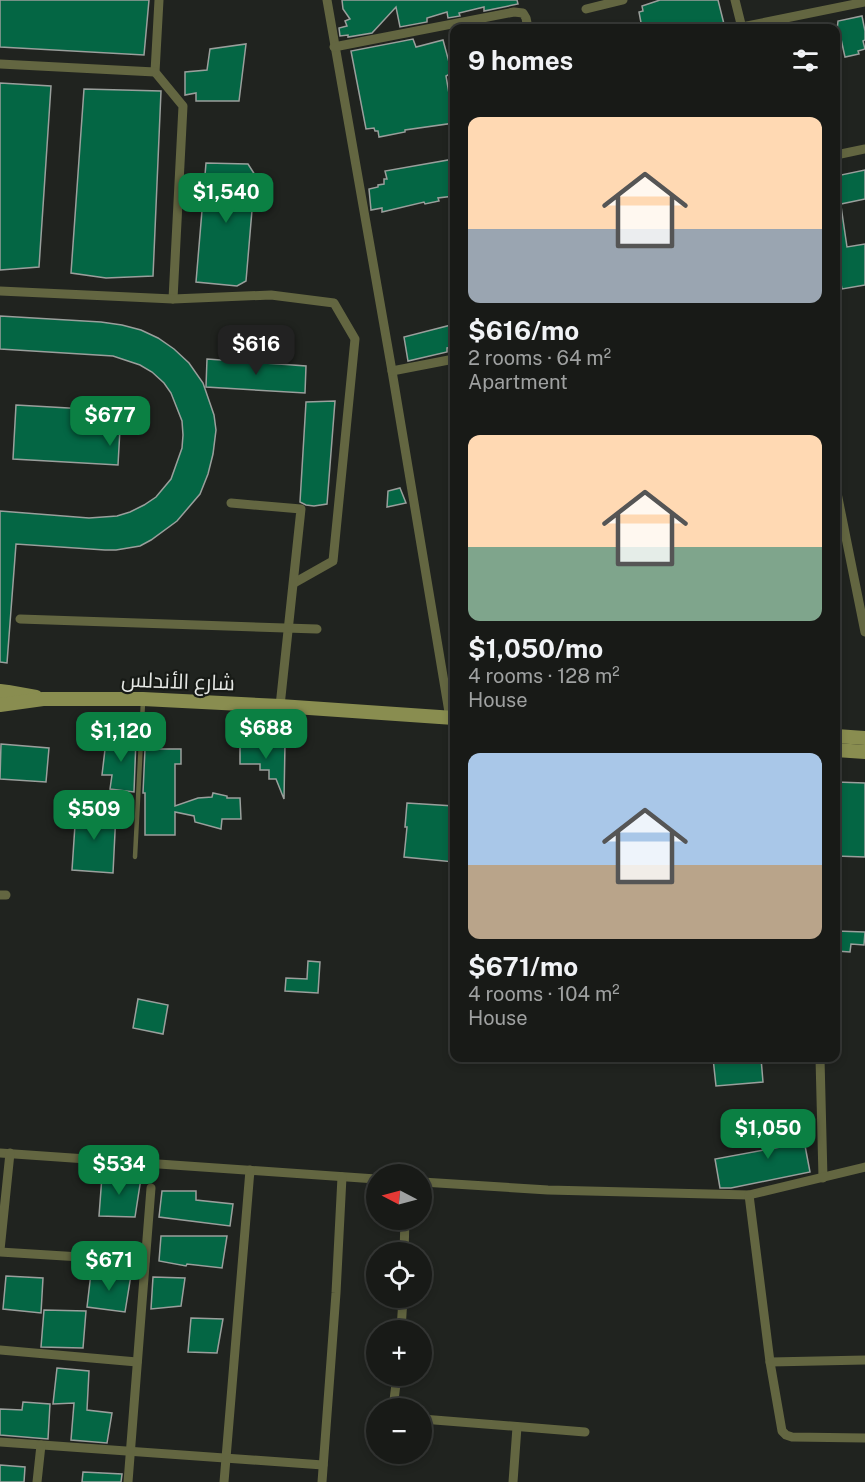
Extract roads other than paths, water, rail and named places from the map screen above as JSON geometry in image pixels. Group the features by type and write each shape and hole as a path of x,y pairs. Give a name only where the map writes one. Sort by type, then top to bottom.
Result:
{"main road":[{"name":"شارع الأندلس","path":"0,691 44,699"},
{"name":"شارع الأندلس","path":"0,705 44,699 143,699 450,718"},
{"path":"840,736 865,738"},
{"path":"840,750 865,752"}],"street":[{"path":"159,0 155,72 183,106 173,298"},
{"path":"327,0 450,706"},
{"path":"586,9 623,0"},
{"path":"735,0 741,24"},
{"path":"761,24 865,2"},
{"path":"452,24 514,12 523,13 527,24"},
{"path":"334,47 450,24"},
{"path":"0,64 155,72"},
{"path":"840,154 865,149"},
{"path":"0,291 173,298 271,295 334,303 355,339 333,561 294,583"},
{"path":"392,371 450,360"},
{"path":"231,503 301,509 280,706"},
{"path":"840,508 865,632"},
{"path":"20,619 317,629"},
{"path":"820,1062 823,1178"},
{"path":"145,1261 0,1251 5,1153 366,1178"},
{"path":"432,1183 548,1190 749,1195 865,1167"},
{"path":"224,1482 250,1170"},
{"path":"322,1482 342,1176"},
{"path":"128,1482 151,1188"},
{"path":"749,1195 770,1362 782,1431 792,1437 865,1438"},
{"path":"0,1350 137,1362"},
{"path":"770,1362 865,1360"},
{"path":"432,1420 585,1432"},
{"path":"513,1482 517,1427"},
{"path":"0,1442 323,1465"},
{"path":"37,1482 41,1445"}],"lane":[{"path":"135,857 143,699"}]}
